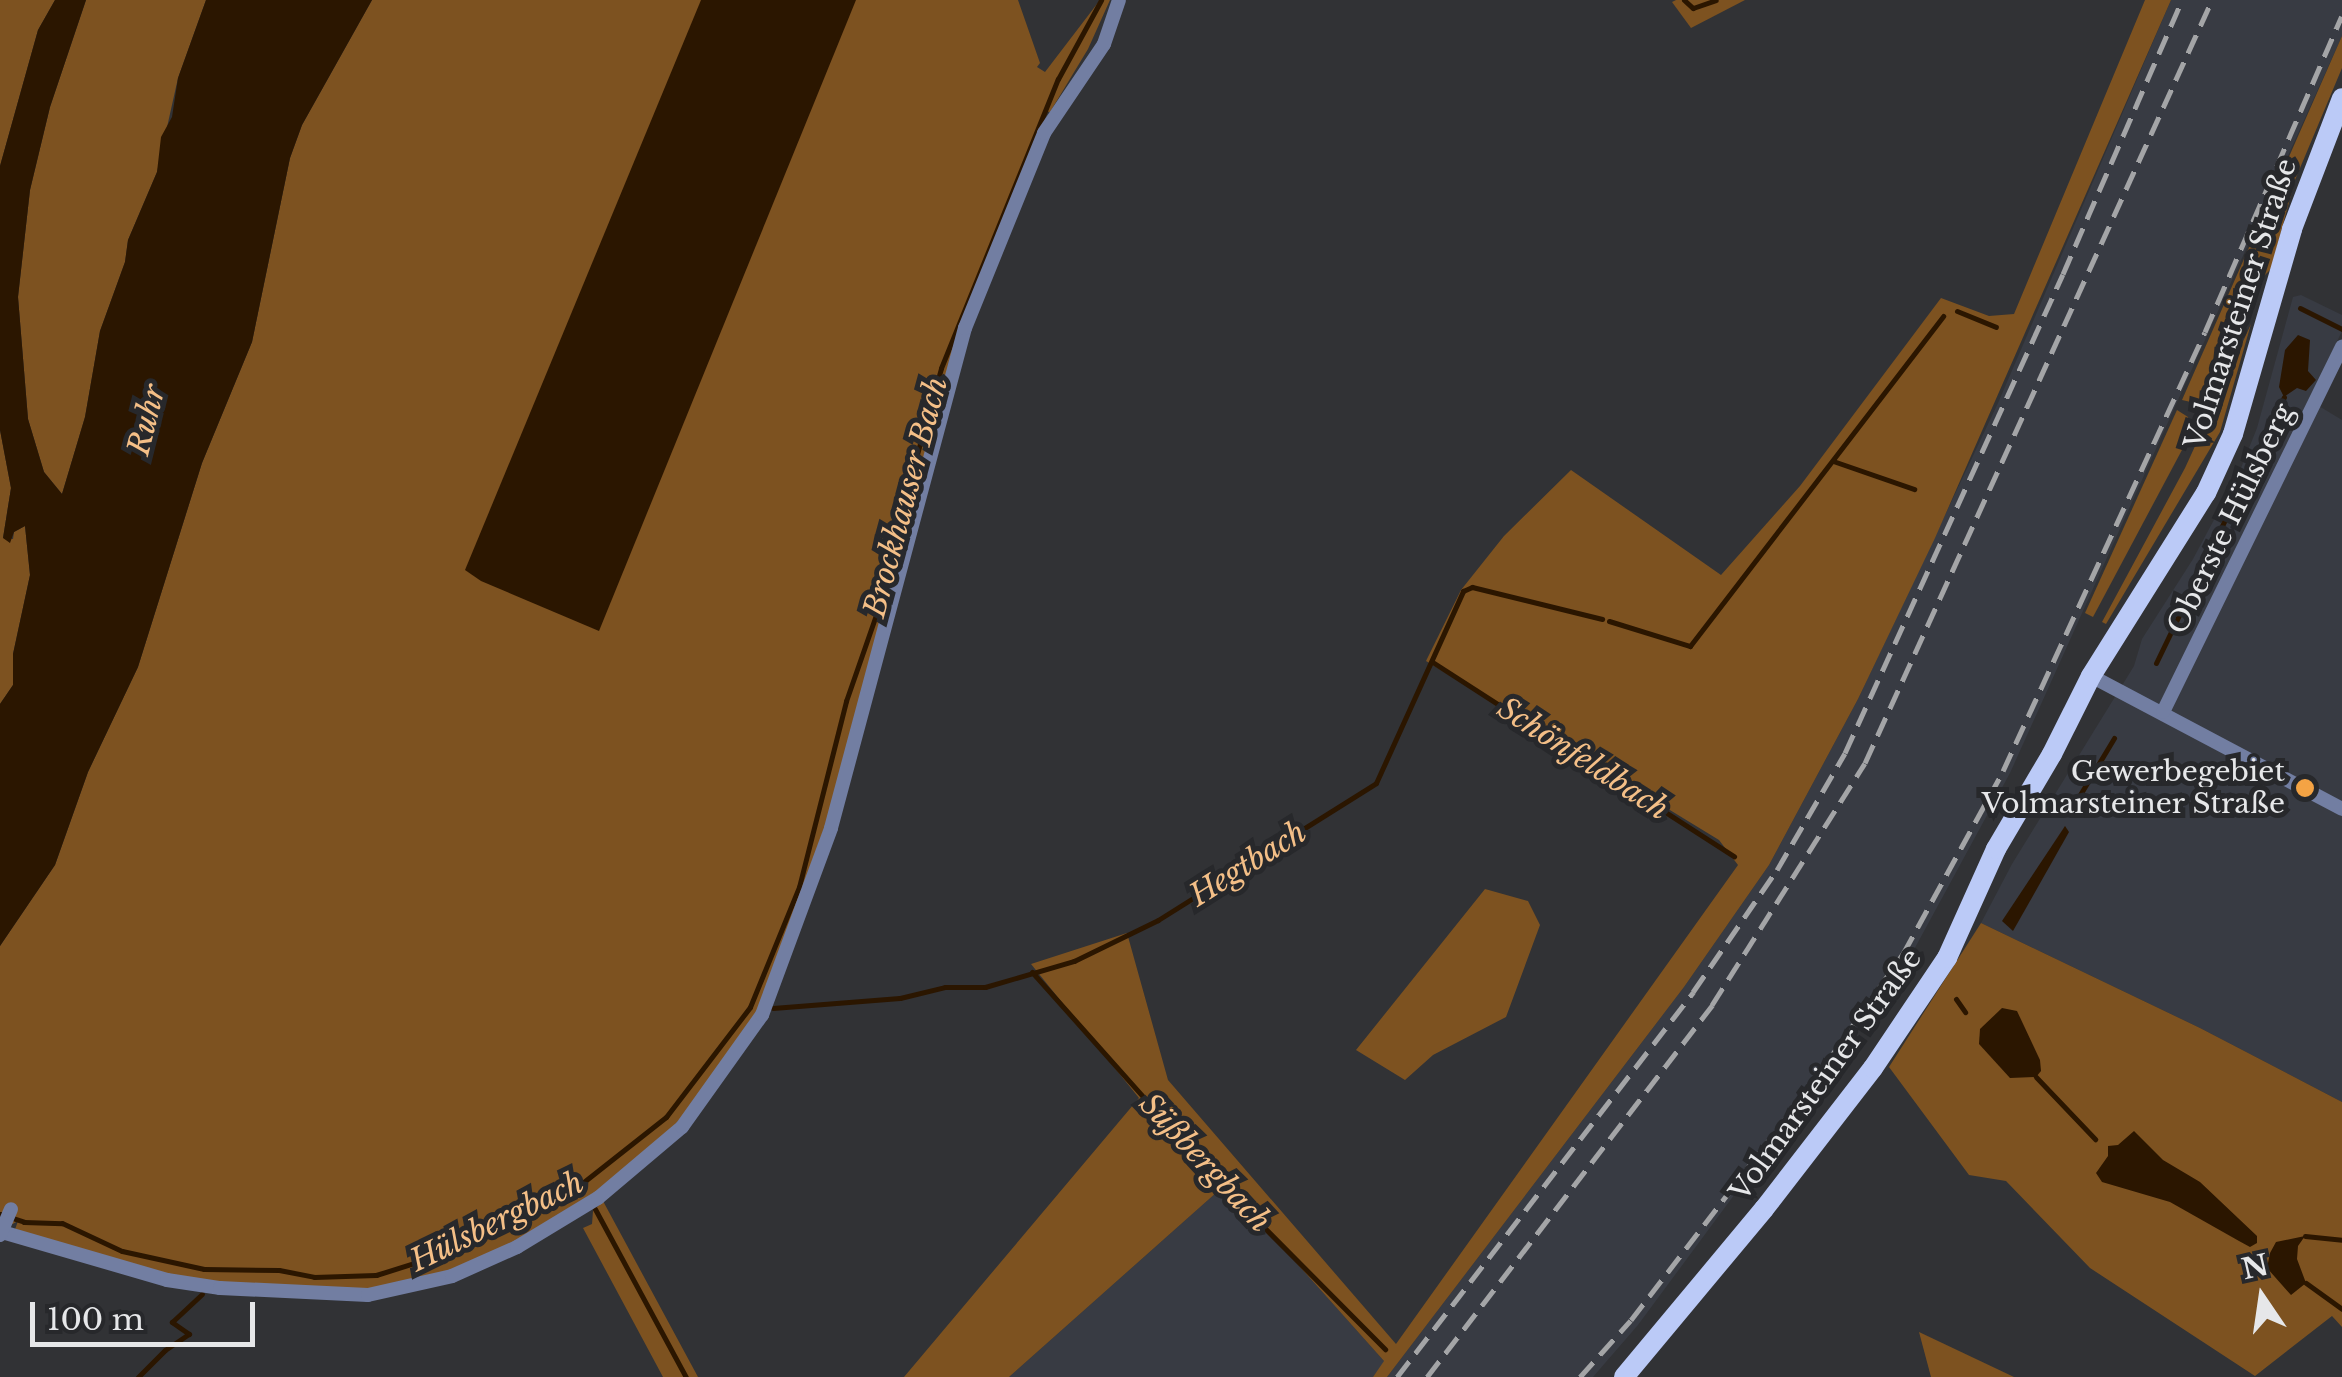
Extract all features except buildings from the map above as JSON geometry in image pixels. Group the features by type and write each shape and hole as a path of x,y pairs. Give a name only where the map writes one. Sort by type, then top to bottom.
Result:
{"main road":[{"name":"Volmarsteiner Straße","path":"1624,1377 1764,1209 1873,1068 1946,958 1996,849 2052,754 2091,676 2206,493 2233,434 2292,229 2342,98"}],"street":[{"path":"11,1209 1,1234 167,1280 220,1288 368,1295 452,1276 517,1247 598,1198 682,1126 762,1015 832,828 966,328 1044,134 1104,44 1119,0"},
{"name":"Oberste Hülsberg","path":"2163,712 2342,346"},
{"path":"2091,676 2342,808"}],"shaded area":[{"path":"0,0 55,0 38,30 0,166"},
{"path":"86,0 206,0 178,78 157,172 128,240 125,262 100,331 85,417 62,494 44,472 28,419 18,297 30,190 50,107"},
{"path":"372,0 1018,0 1040,63 1037,67 1045,72 1100,0 1110,0 1088,49 1050,112 1045,111 953,339 965,328 831,828 742,1047 641,1164 469,1270 368,1295 220,1288 12,1238 18,1221 0,1231 0,946 55,865 88,772 138,667 202,463 252,342 290,158 302,125"},
{"path":"1745,0 1691,28 1672,2"},
{"path":"2145,0 2171,0 1935,538 1858,699 1769,865 1684,987 1387,1377 1373,1377 1384,1361 1226,1184 1009,1377 904,1377 1139,1098 1031,964 1127,933 1168,1080 1396,1344 1738,865 1719,840 1426,661 1461,590 1504,536 1571,470 1721,575 1800,486 1941,298 1989,316 2014,314"},
{"path":"2171,0 2342,0 2342,36 2010,773 1910,957 1638,1325 1593,1377 1387,1377 1684,987 1769,865 1858,699 1998,403"},
{"path":"2342,36 2342,68 2295,180 2271,269 2252,288 2210,393 2195,403 2182,400"},
{"path":"2301,295 2342,315 2342,331 2309,400 2342,420 2342,1102 2200,1028 1981,923 2012,864 2134,666 2142,639 2193,559 2239,473 2257,428 2293,297"},
{"path":"2251,324 2220,432 2106,624 2102,622 2185,468"},
{"path":"2177,410 2188,417 2191,433 2093,617 2085,613"},
{"path":"0,430 11,488 3,538 13,539 14,532 25,526 30,575 13,654 13,685 0,704"},
{"path":"1485,889 1528,901 1540,925 1506,1017 1433,1055 1405,1080 1356,1050"},
{"path":"1981,923 2200,1028 2342,1102 2342,1327 2332,1316 2255,1376 2090,1268 2006,1181 1969,1175 1889,1067"},
{"path":"1226,1184 1385,1362 1373,1377 1009,1377"},
{"path":"603,1201 698,1377 663,1377 583,1228 592,1224 593,1211"},
{"path":"1919,1332 2014,1377 1931,1377"}],"water":[{"name":"Ruhr","path":"55,0 86,0 50,107 30,190 18,297 28,419 44,472 62,494 85,417 100,331 125,262 128,240 157,172 161,137 172,117 178,78 206,0 372,0 302,125 290,158 252,342 202,463 138,667 88,772 55,865 0,946 0,704 13,685 13,654 30,575 25,526 14,532 10,543 3,538 11,488 0,430 0,166 38,30"},
{"path":"701,0 856,0 599,631 481,581 465,570"},
{"path":"2298,335 2310,340 2308,371 2316,380 2306,391 2297,388 2284,397 2279,387 2285,350"},
{"path":"2065,826 2069,832 2013,931 2002,921"},
{"path":"2002,1008 2017,1011 2040,1060 2041,1071 2036,1077 2010,1078 1979,1044 1980,1029"},
{"path":"2134,1131 2163,1160 2200,1182 2257,1236 2257,1243 2250,1247 2170,1202 2102,1182 2096,1173 2108,1156 2108,1146 2118,1145"},
{"path":"2305,1236 2298,1246 2297,1259 2306,1283 2291,1295 2267,1268 2270,1253 2276,1242"}],"waterway":[{"name":"Brockhauser Bach","path":"0,1214 24,1222 62,1223 122,1251 204,1269 279,1270 314,1277 376,1275 440,1255 576,1188 666,1117 750,1007 799,887 846,701 886,586 895,533 941,368 1058,79 1101,0"},
{"name":"Hülsbergbach","path":"1684,0 1693,8 1716,0"},
{"name":"Hegtbach","path":"2300,308 2342,329"},
{"name":"Hegtbach","path":"1957,311 1996,327"},
{"name":"Hegtbach","path":"1609,621 1690,646 1943,316"},
{"path":"2156,663 2284,397"},
{"path":"1833,461 1914,489"},
{"name":"Hegtbach","path":"773,1008 900,998 945,987 985,987 1074,961 1158,920 1376,783 1463,591 1472,587 1602,619"},
{"name":"Schönfeldbach","path":"1434,663 1734,856"},
{"path":"2078,798 2114,738"},
{"name":"Süßbergbach","path":"1032,972 1221,1184 1385,1349"},
{"name":"Schönfeldbach","path":"1956,999 1965,1012"},
{"name":"Schönfeldbach","path":"2036,1077 2095,1139"},
{"path":"595,1209 686,1377"},
{"path":"2305,1236 2342,1240"},
{"name":"Schönfeldbach","path":"2306,1283 2342,1309"},
{"path":"138,1377 165,1350 189,1334 172,1322 202,1294"}],"railway":[{"path":"1397,1377 1693,992 1777,870 1845,753 2063,274 2182,0"},
{"path":"1427,1377 1712,1005 1865,763 2212,0"},
{"path":"1580,1377 1631,1320 1809,1088 1903,954 2003,771 2205,332 2342,16"}],"place":[{"name":"Gewerbegebiet Volmarsteiner Straße","path":"2305,788"}]}
